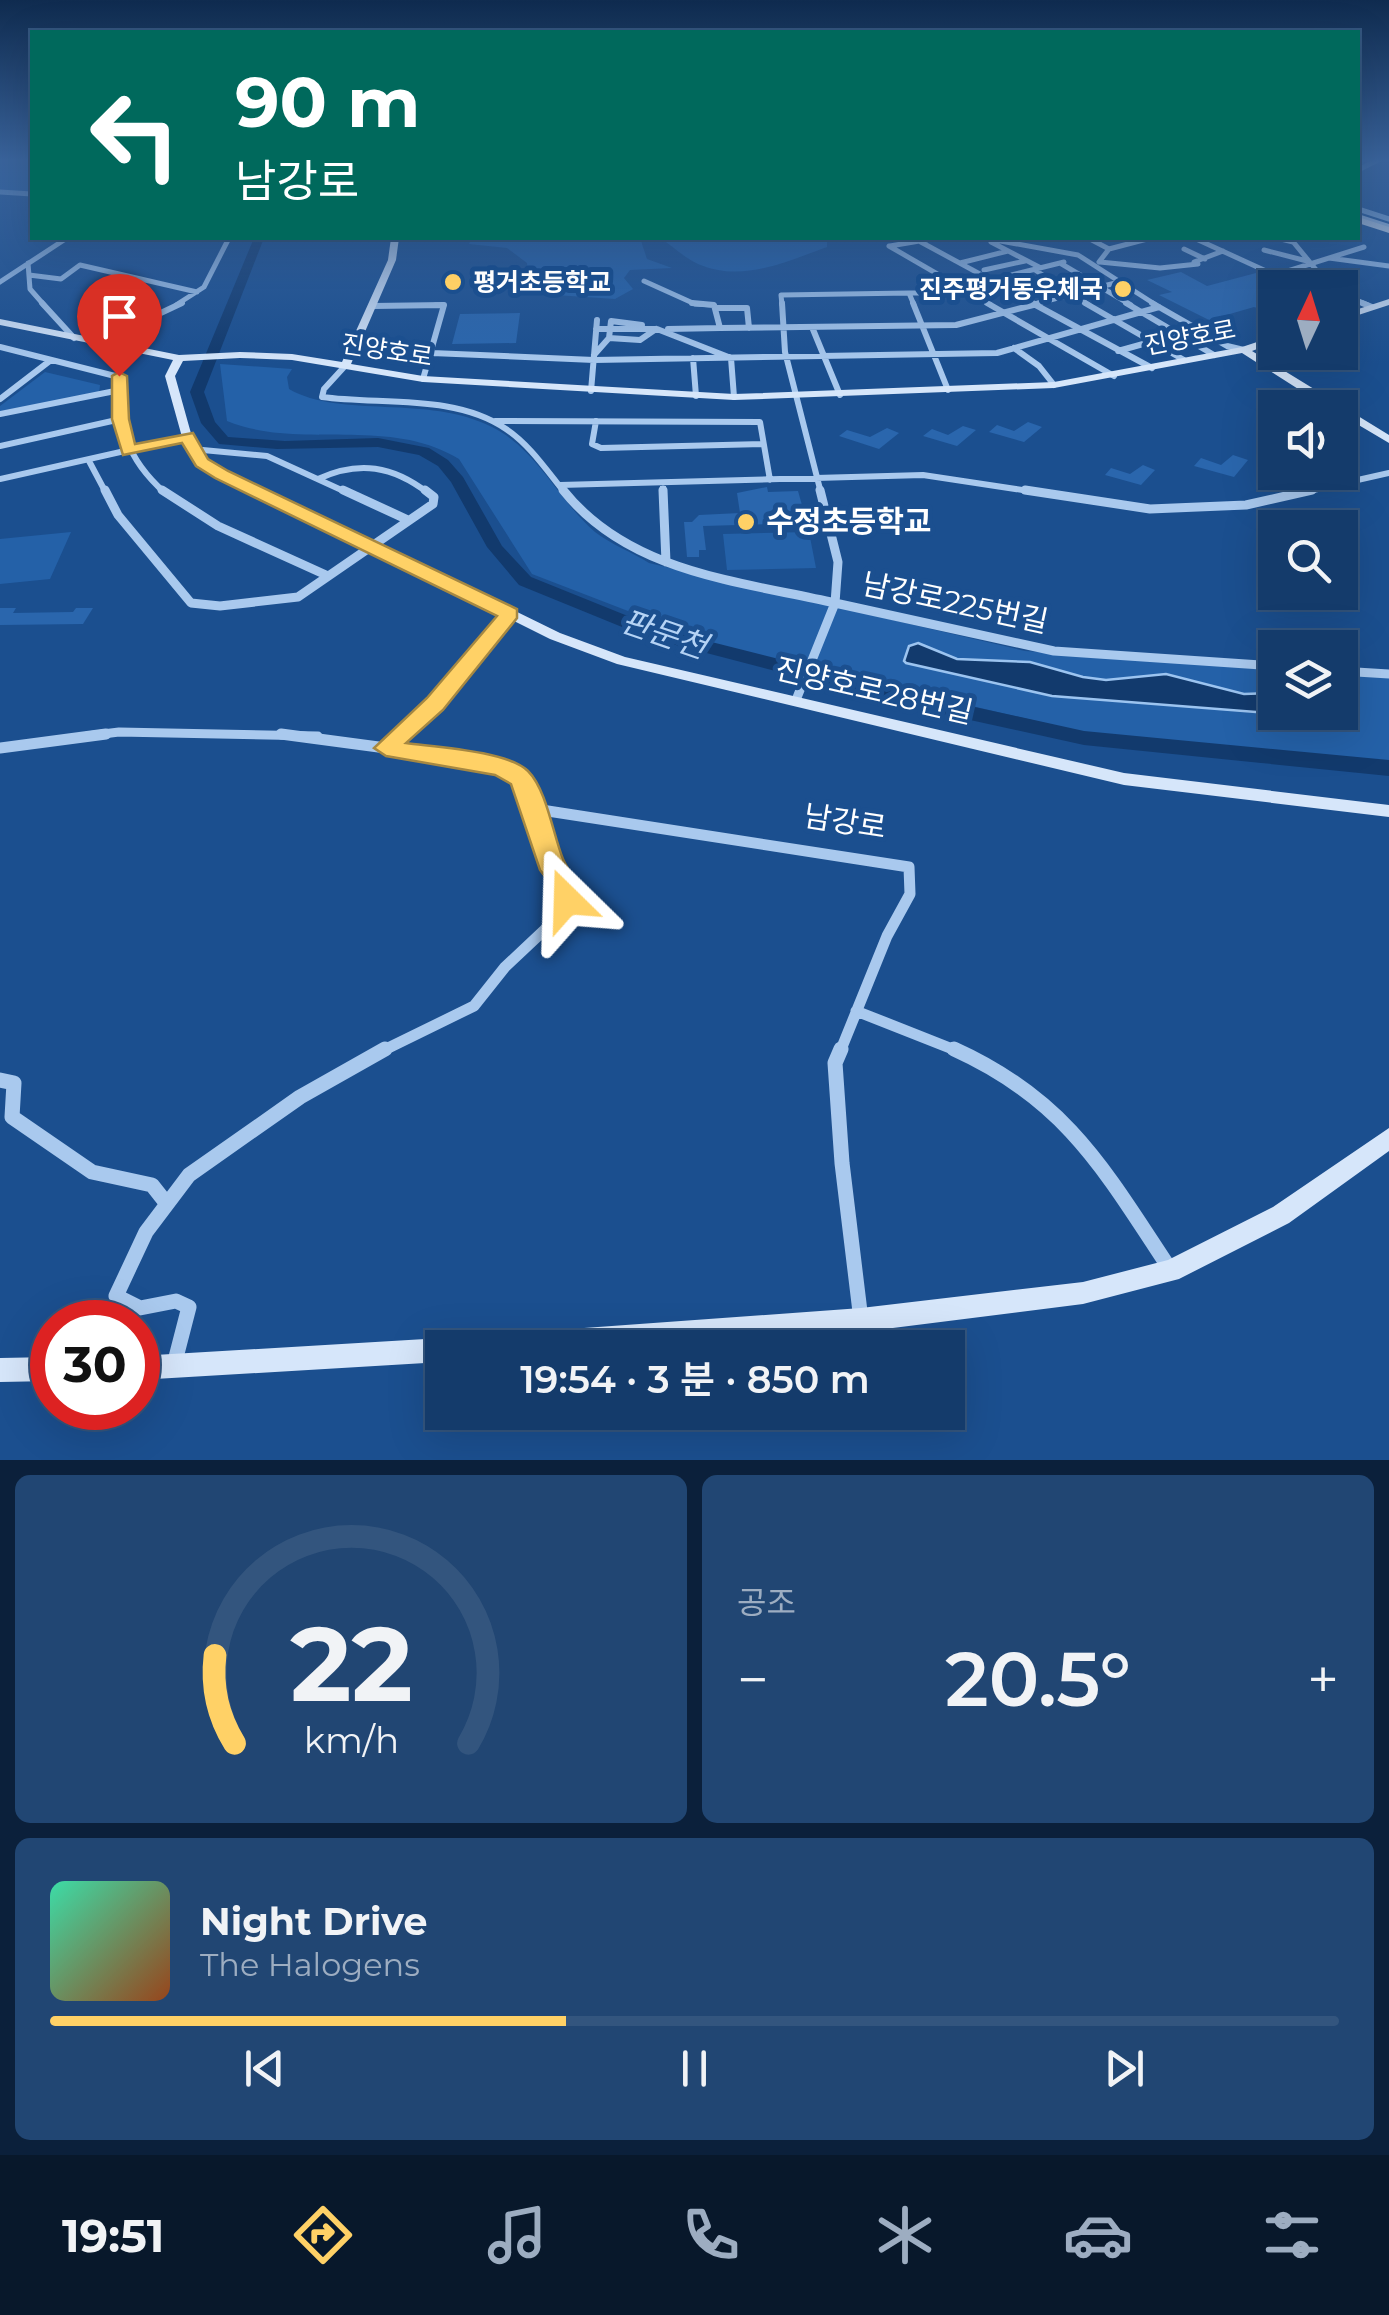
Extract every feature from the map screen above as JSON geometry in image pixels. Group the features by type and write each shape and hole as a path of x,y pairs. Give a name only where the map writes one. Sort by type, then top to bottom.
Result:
{"street":[{"path":"0,282 64,240"},
{"path":"96,344 197,292 211,279 228,240"},
{"path":"395,240 392,260 373,306 345,366 322,396 428,404 492,420 760,422 770,480"},
{"path":"925,240 889,246 1114,376"},
{"path":"987,240 1026,260 1112,320 1184,360"},
{"path":"992,240 1086,260 1138,264 1160,272 1223,252"},
{"path":"1092,240 1108,249 1142,240"},
{"path":"1198,240 1264,270"},
{"path":"1284,245 1292,240 1314,270"},
{"path":"919,241 1152,368"},
{"path":"1288,270 1364,247"},
{"path":"1100,262 1108,249"},
{"path":"1184,249 1205,259"},
{"path":"1264,250 1308,262"},
{"path":"959,263 1008,252"},
{"path":"1328,258 1380,261 1389,266"},
{"path":"984,270 1026,260"},
{"path":"948,390 909,294 962,287 1086,260 1159,307 1244,350 1308,390"},
{"path":"28,263 30,288 74,338"},
{"path":"1060,263 1214,355"},
{"path":"29,275 60,279 80,265 197,292"},
{"path":"644,280 694,304 746,308 748,328"},
{"path":"596,329 640,340 657,329 968,323 1119,282"},
{"name":"남강로225번길","path":"909,294 781,295 781,327 838,562 835,602 1054,651 1258,665"},
{"path":"1358,301 1372,307"},
{"path":"1358,312 1389,302"},
{"path":"373,306 444,305 423,379"},
{"path":"432,352 693,358 997,353 1159,307"},
{"path":"716,308 720,328"},
{"path":"594,357 609,334 610,320 625,319 731,358"},
{"path":"591,391 597,320"},
{"name":"진양호로","path":"0,322 96,344 183,358 292,357 423,379 734,397 1054,385 1258,345"},
{"path":"812,327 840,395"},
{"path":"1118,351 1197,329"},
{"path":"0,346 119,376 120,419 129,451 140,470 164,492 326,576"},
{"path":"1014,348 1039,366 1054,385"},
{"path":"183,358 170,376 190,443"},
{"path":"693,358 696,396"},
{"path":"731,358 734,397"},
{"path":"0,398 50,360"},
{"path":"0,381 19,384"},
{"path":"0,414 120,390"},
{"path":"0,446 120,419"},
{"path":"492,420 527,447 602,531 666,562 835,602 798,696"},
{"path":"596,421 592,444 601,448 763,444"},
{"path":"1358,421 1389,440"},
{"path":"0,479 129,451 190,443 267,456 408,520"},
{"name":"진양호로28번길","path":"190,443 202,462 222,474 510,614 622,661 798,696 1124,780 1389,811"},
{"path":"89,461 118,515 191,603 220,606 298,596 433,504 434,497 392,472 345,464 318,479"},
{"path":"560,485 923,474 1150,509 1202,509 1246,505 1389,473"},
{"path":"663,483 666,562"},
{"path":"386,748 435,704 510,614"},
{"path":"1358,671 1389,674"},
{"path":"0,748 119,732 305,734 500,767 520,778 535,809 553,870 565,882 567,900 556,920 505,967 474,1006 364,1060 300,1097 189,1176 146,1232 116,1296 140,1308 176,1301 189,1307 173,1368"},
{"name":"남강로","path":"535,809 910,867 910,894 835,1062 842,1163 861,1320"},
{"path":"856,1011 974,1057 1051,1108 1110,1180 1171,1271"},
{"path":"0,1080 14,1083 12,1117 92,1172 152,1185 167,1204"},
{"path":"722,1330 861,1320 1083,1293 1171,1271 1281,1215 1389,1138"},
{"path":"160,1368 425,1351"},
{"path":"0,1370 30,1369"}],"shaded area":[{"path":"471,240 641,240 647,259 672,268 630,270 624,278 633,289 615,299 526,293 527,263 507,248 469,244"},
{"path":"663,240 827,240 827,247 747,271 714,269 688,258"},
{"path":"220,364 292,369 287,377 289,389 310,398 467,417 492,427 522,448 595,532 649,563 1025,651 1258,669 1258,730 1358,730 1358,675 1389,678 1389,764 1126,742 724,648 532,574 459,459 431,446 373,436 284,433 227,421"},
{"path":"45,372 100,385 99,394 0,411 0,406"},
{"path":"71,532 50,579 0,584 0,539"},
{"path":"809,532 816,568 727,570 723,534"},
{"path":"918,643 957,659 1030,662 1106,680 1166,674 1244,694 1258,694 1258,712 1052,696 906,663 909,646"}],"building":[{"path":"1181,272 1207,286 1256,273 1258,308 1209,320 1159,295 1172,292 1147,280"},
{"path":"520,313 516,343 452,344 460,314"},
{"path":"1028,422 1042,427 1024,442 989,432 997,425 1014,431"},
{"path":"963,426 976,430 957,446 923,436 932,429 948,435"},
{"path":"887,428 899,433 879,449 839,436 847,430 870,437"},
{"path":"1233,455 1248,460 1234,477 1194,466 1201,458 1221,465"},
{"path":"1143,465 1155,470 1141,485 1105,475 1111,468 1130,474"},
{"name":"수정초등학교","path":"767,487 768,492 798,491 807,523 703,526 706,550 699,550 699,557 687,557 684,522 692,522 699,515 740,513 737,493"},
{"path":"0,608 16,608 13,613 93,608 83,624 0,625"}],"waterway":[{"name":"판문천","path":"258,240 197,392 208,423 224,441 285,445 378,443 424,452 443,463 458,480 495,547 525,581 655,634 929,704 1084,738 1389,768"}],"place":[{"name":"평거초등학교","path":"453,282"},
{"name":"진주평거동우체국","path":"1123,289"},
{"name":"수정초등학교","path":"746,522"}],"route":[{"path":"119,376 120,419 129,451 187,437 202,462 222,474 510,614 435,704 386,748 500,767 520,778 535,809 534,817 553,870 565,882 567,900"}]}
